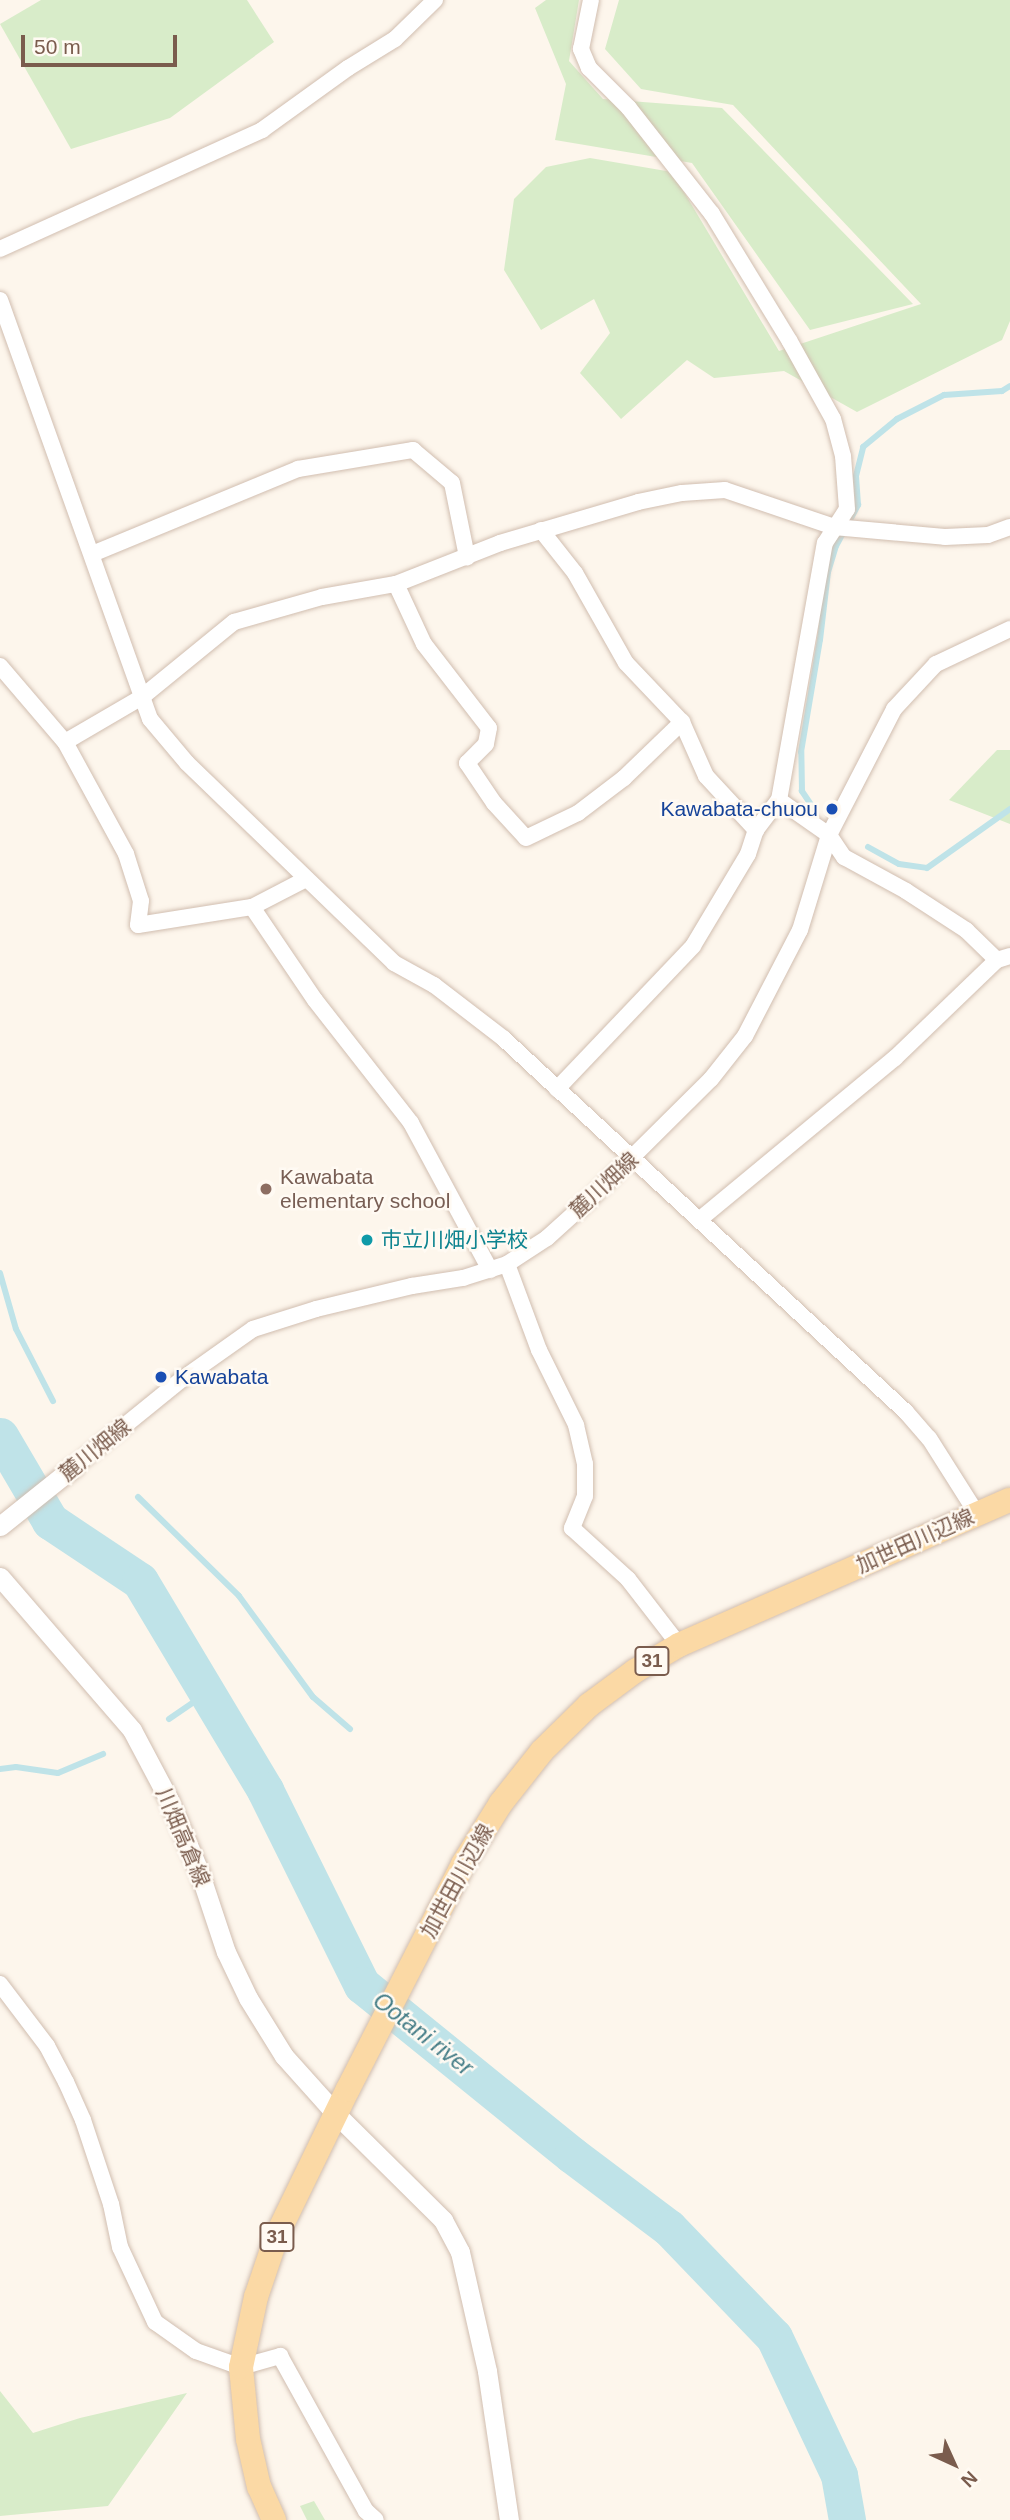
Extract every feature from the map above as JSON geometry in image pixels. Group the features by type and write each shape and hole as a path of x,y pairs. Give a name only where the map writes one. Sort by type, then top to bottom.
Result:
{"main road":[{"name":"加世田川辺線","path":"274,2520 259,2487 248,2439 241,2368 256,2297 277,2235 348,2089 463,1864 500,1803 542,1751 589,1705 635,1671 679,1645 1010,1500"}],"street":[{"path":"0,249 262,130 348,68 396,39 435,0"},
{"path":"558,1089 693,946 748,853 756,830 779,800 825,543 847,509 843,456 833,419 712,214 629,108 589,68 581,49 590,0"},
{"path":"0,300 150,719 187,763 304,880 394,964 433,985 494,1031 906,1412 929,1438 977,1514"},
{"path":"92,554 298,469 413,450 452,483 467,557"},
{"path":"65,742 142,697 234,622 322,597 396,584 541,530 638,502 682,493 725,490 834,527 945,537 988,535 1010,527"},
{"path":"541,530 575,573 626,663 682,722 706,776 756,830"},
{"path":"396,584 424,644 489,728 486,744 467,763 494,803 526,838 578,813 624,778 682,722"},
{"name":"麓川畑線","path":"0,1526 181,1380 253,1329 316,1309 491,1270 507,1264 547,1238 632,1159 711,1079 745,1036 800,930 829,835 894,709 936,664 1010,628"},
{"path":"0,666 65,742 126,854 141,901 138,925 252,907 304,880"},
{"path":"699,1220 895,1058 1003,958 906,891 844,857 829,835 779,800"},
{"path":"252,907 315,1000 411,1124 491,1270"},
{"path":"507,1264 539,1350 576,1425 585,1464 584,1496 572,1528 628,1579 679,1645"},
{"name":"川畑高倉線","path":"0,1577 132,1730 169,1800 199,1871 226,1952 248,1998 284,2056 336,2114 443,2220 460,2252 487,2371 509,2520"},
{"path":"0,1984 47,2046 66,2082 111,2204 120,2248 155,2322 196,2351 241,2368 280,2356 366,2511 376,2520"}],"green space":[{"path":"41,0 247,0 274,42 170,118 71,149 0,24"},
{"path":"546,0 579,0 569,61 603,99 722,108 913,304 810,330 692,163 555,140 566,84 535,8"},
{"path":"619,0 1010,0 1010,321 1002,340 857,412 784,371 714,378 687,360 621,419 580,373 610,333 594,299 541,330 504,270 514,199 546,167 590,158 672,172 779,351 921,304 733,105 641,89 605,49"},
{"path":"997,750 1010,750 1010,824 949,800"},
{"path":"0,2391 33,2433 80,2418 187,2393 108,2506 0,2516"},
{"path":"314,2501 325,2520 307,2520 300,2506"}],"waterway":[{"path":"814,809 802,791 801,752 820,640 828,572 836,546 858,505 856,476 863,447 897,419 944,395 1002,391 1010,386"},
{"path":"868,847 899,864 927,868 1010,809"},
{"path":"0,1273 16,1329 53,1401"},
{"name":"Ootani river","path":"0,1436 50,1521 140,1581 265,1790 362,1985 572,2155 669,2228 774,2337 839,2475 847,2520"},
{"path":"138,1497 239,1596 313,1697 350,1729"},
{"path":"169,1719 207,1693"},
{"path":"0,1769 16,1767 58,1773 103,1754"}],"place":[{"name":"Kawabata-chuou","path":"832,809"},
{"name":"Kawabata elementary school","path":"266,1189"},
{"name":"市立川畑小学校","path":"367,1240"},
{"name":"Kawabata","path":"161,1377"}]}
